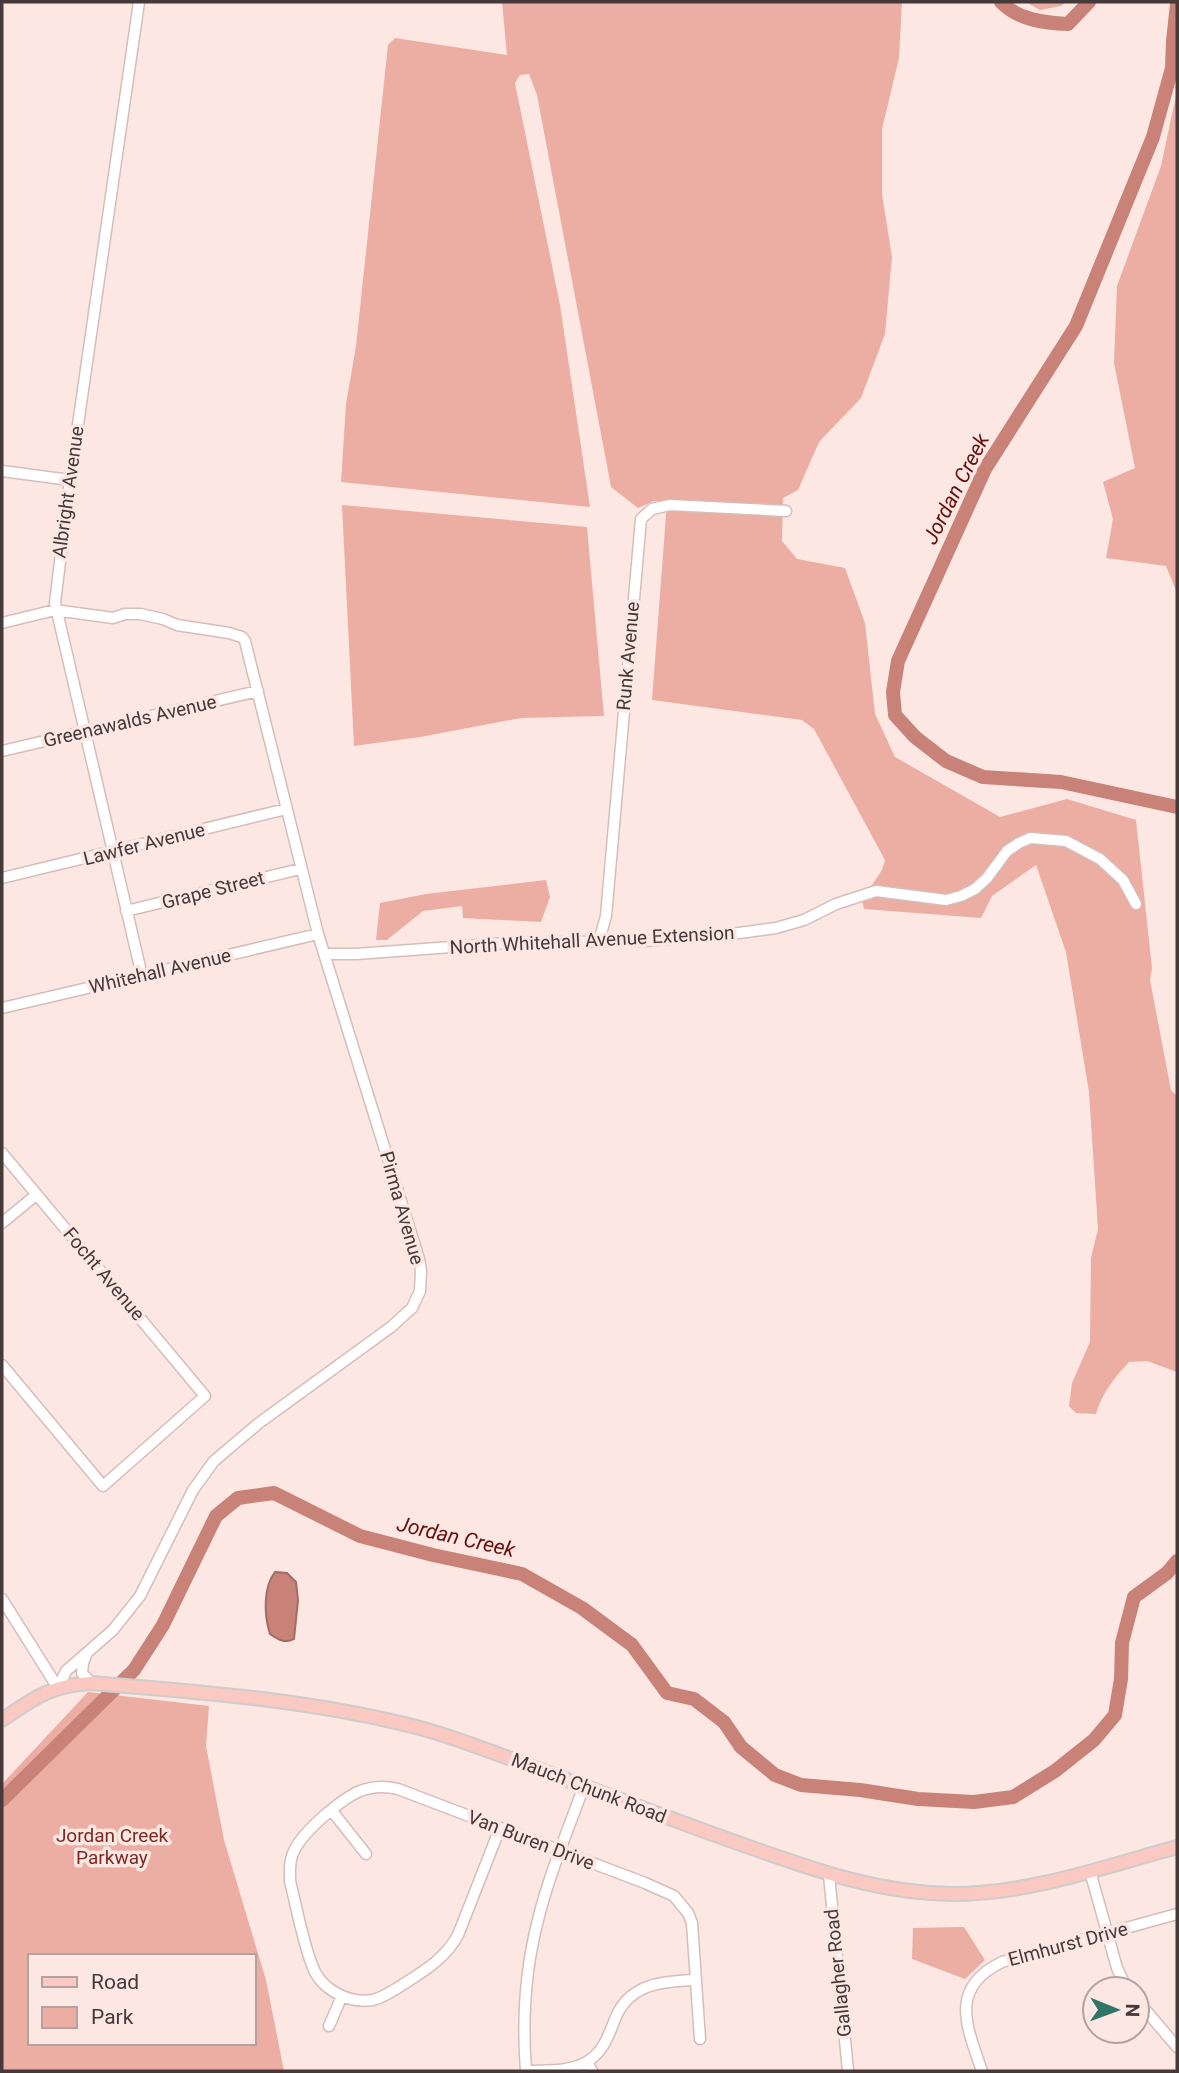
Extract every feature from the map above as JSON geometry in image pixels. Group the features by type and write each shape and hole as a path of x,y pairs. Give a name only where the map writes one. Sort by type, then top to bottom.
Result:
{"main road":[{"name":"Mauch Chunk Road","path":"2,1720 41,1694 58,1688 91,1683 277,1701 368,1717 455,1739 668,1819 829,1875 896,1889 953,1894 1025,1887 1177,1847"}],"street":[{"name":"Albright Avenue","path":"139,2 69,480 55,610 142,976"},
{"path":"2,471 69,480"},
{"name":"Runk Avenue","path":"598,941 606,916 641,519 652,509 670,505 786,511"},
{"path":"2,623 55,610"},
{"name":"Pirma Avenue","path":"55,610 113,618 133,614 150,615 177,625 229,633 245,641 318,934 419,1259 422,1280 417,1298 407,1314 259,1423 214,1461 193,1490 140,1596 113,1630 66,1671 58,1688"},
{"name":"Greenawalds Avenue","path":"2,751 258,691"},
{"name":"Lawfer Avenue","path":"2,878 286,809"},
{"name":"North Whitehall Avenue Extension","path":"324,954 506,943 710,937 776,928 804,920 844,901 876,891 946,900 961,897 987,878 1007,850 1030,838 1066,841 1100,859 1123,880 1136,904"},
{"name":"Grape Street","path":"126,911 300,869"},
{"name":"Whitehall Avenue","path":"2,1008 318,934"},
{"name":"Focht Avenue","path":"2,1153 205,1396 103,1486 2,1365"},
{"path":"2,1223 36,1195"},
{"path":"2,1599 58,1688"},
{"path":"86,1655 82,1674 91,1683"},
{"path":"584,1786 538,1917 529,1963 524,2023 526,2071 590,2067 608,2039 620,2010 634,1993 654,1983 696,1980"},
{"name":"Van Buren Drive","path":"342,1996 321,1981 312,1965 289,1869 294,1850 308,1831 361,1790 383,1787 398,1789 674,1896 692,1923 700,2039"},
{"path":"332,1811 366,1854"},
{"path":"328,2026 342,1996 364,2000 384,1996 436,1964 445,1955 458,1935 500,1828"},
{"path":"1090,1871 1120,1975"},
{"name":"Gallagher Road","path":"829,1875 848,2071"},
{"name":"Elmhurst Drive","path":"982,2071 966,2019 967,2000 971,1989 983,1974 1002,1962 1177,1914"},
{"path":"1151,2016 1177,2046"}],"green space":[{"path":"502,2 902,2 899,58 882,129 882,194 892,257 885,334 861,398 819,442 798,490 783,498 782,541 797,559 845,568 865,623 875,714 895,757 1000,817 1067,799 1136,820 1152,968 1150,980 1171,1090 1177,1096 1177,1372 1147,1361 1129,1362 1109,1386 1096,1414 1076,1413 1069,1406 1072,1383 1090,1342 1091,1258 1098,1229 1089,1092 1066,952 1036,865 992,896 981,918 864,909 862,900 882,870 885,860 814,729 802,720 652,700 667,502 654,501 638,508 611,487 537,95 529,74 520,75 515,83 560,305 590,507 341,482 346,404 356,346 388,45 395,38 507,55"},
{"path":"1026,2 1066,2 1061,6 1040,10"},
{"path":"1177,91 1177,593 1166,566 1106,558 1113,519 1103,482 1135,468 1114,363 1117,286 1161,166"},
{"path":"342,505 587,527 604,716 521,718 354,746"},
{"path":"546,880 550,897 541,922 463,918 462,906 423,911 387,940 376,940 380,903 426,894"},
{"name":"Jordan Creek Parkway","path":"88,1692 209,1706 206,1746 224,1840 266,1980 284,2071 2,2071 2,1784"},
{"path":"964,1927 985,1960 965,1979 912,1959 913,1928"}],"shaded area":[{"path":"275,1572 287,1573 296,1582 298,1600 294,1639 291,1640 275,1638 270,1634 268,1626 268,1585"}],"waterway":[{"name":"Jordan Creek","path":"1001,2 1024,17 1068,24 1089,2"},
{"name":"Jordan Creek","path":"1177,4 1172,68 1153,137 1076,326 985,469 898,661 893,692 895,715 915,737 946,761 983,777 1061,782 1177,807"},
{"name":"Jordan Creek","path":"2,1800 134,1670 163,1625 216,1516 238,1498 274,1493 360,1536 522,1574 582,1608 632,1645 667,1693 694,1699 724,1722 741,1747 775,1775 801,1785 918,1799 974,1802 1013,1797 1055,1771 1094,1740 1115,1715 1121,1679 1122,1643 1134,1597 1167,1573 1177,1561"}]}
